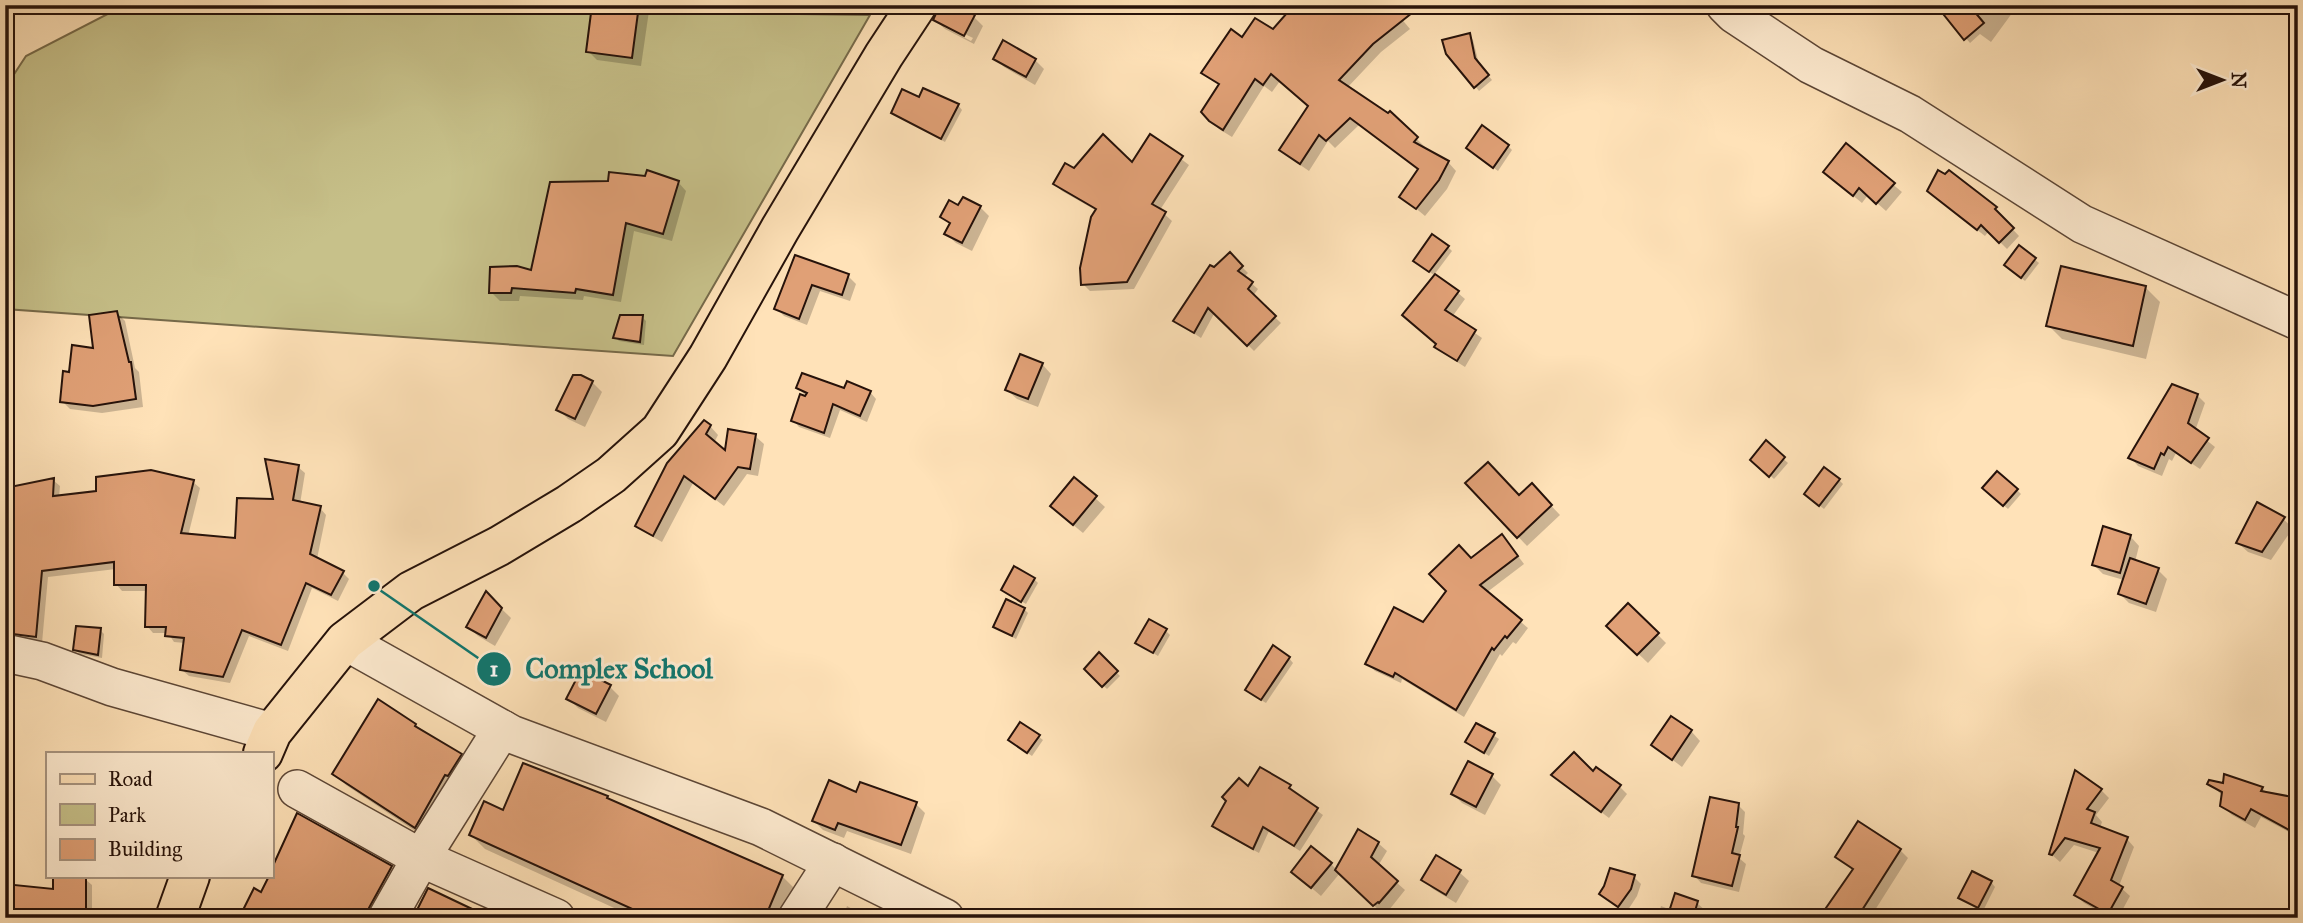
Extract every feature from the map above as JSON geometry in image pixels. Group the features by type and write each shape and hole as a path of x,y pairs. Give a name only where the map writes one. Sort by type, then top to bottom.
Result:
{"main road":[{"path":"267,743 345,641 411,591 499,546 569,504 611,475 660,430 708,357 870,78 918,5"},
{"path":"175,918 189,878"}],"street":[{"path":"1725,5 1734,14 1811,65 1910,114 2082,224 2298,321"},
{"path":"345,641 502,729 761,827 945,918"},
{"path":"5,653 42,662 267,743"},
{"path":"387,918 421,858 502,729"},
{"path":"297,789 421,858 556,918"},
{"path":"797,918 833,862"}],"green space":[{"path":"125,5 668,5 721,13 870,15 673,356 5,309 5,88 26,56"}],"building":[{"path":"592,5 639,5 632,58 586,52"},
{"path":"940,5 955,5 975,15 964,36 933,20"},
{"path":"1294,5 1422,5 1373,44 1339,80 1388,113 1390,111 1418,137 1414,142 1449,161 1439,180 1416,209 1399,197 1418,169 1350,118 1326,141 1319,135 1300,164 1279,150 1308,106 1271,74 1263,85 1255,79 1223,130 1201,112 1219,84 1201,73 1231,29 1242,37 1255,18 1273,29"},
{"path":"1936,5 1969,5 1984,23 1964,40"},
{"path":"1470,33 1475,58 1489,75 1474,88 1446,54 1442,40"},
{"path":"1003,40 1036,59 1026,77 993,59"},
{"path":"923,88 959,104 941,139 891,113 902,89 919,97"},
{"path":"1482,125 1509,145 1493,168 1466,148"},
{"path":"1103,134 1132,162 1150,134 1183,156 1152,204 1166,212 1127,282 1081,285 1080,268 1091,217 1096,209 1053,184 1065,163 1074,168"},
{"path":"1846,143 1895,183 1876,204 1859,188 1853,196 1823,172"},
{"path":"647,170 679,181 663,234 626,223 613,295 576,289 575,293 512,288 511,293 489,293 490,267 517,266 531,270 550,182 608,181 609,172 645,176"},
{"path":"1938,170 1945,174 1949,170 1997,207 1995,209 2014,228 1999,243 1981,225 1977,230 1927,191"},
{"path":"963,197 981,206 962,243 944,234 950,223 940,217 949,200 958,205"},
{"path":"1432,234 1449,246 1429,272 1413,261"},
{"path":"2019,245 2036,258 2021,278 2004,265"},
{"path":"1230,252 1243,266 1238,271 1253,282 1248,289 1276,316 1247,346 1208,308 1194,333 1173,321 1210,265 1214,267"},
{"path":"795,255 849,274 842,295 812,285 799,319 774,309"},
{"path":"2061,266 2146,286 2133,346 2046,326"},
{"path":"1435,274 1459,291 1445,310 1476,330 1457,361 1434,347 1436,344 1402,315"},
{"path":"117,311 131,362 136,399 93,406 60,402 63,371 69,372 72,345 93,348 89,315"},
{"path":"620,315 643,315 640,342 613,338"},
{"path":"1020,354 1043,363 1028,399 1005,390"},
{"path":"802,373 844,388 847,381 871,391 860,416 833,404 824,433 791,421 800,394 805,396 807,393 796,388"},
{"path":"573,375 581,375 593,381 575,419 556,410"},
{"path":"2172,384 2198,394 2188,423 2209,438 2191,463 2168,447 2164,455 2161,453 2154,469 2128,458"},
{"path":"704,420 711,425 706,434 725,450 728,429 756,434 750,469 738,467 715,499 684,476 653,536 635,526 667,463"},
{"path":"1766,440 1785,457 1769,477 1750,460"},
{"path":"265,459 299,465 293,500 321,506 310,554 344,571 331,595 306,583 281,645 242,630 223,677 180,670 184,638 165,636 166,627 145,627 146,585 114,585 114,562 42,571 36,637 5,633 5,488 54,478 53,496 96,491 96,477 151,470 194,480 181,533 235,538 237,498 273,499"},
{"path":"1488,462 1519,495 1532,483 1552,505 1517,538 1465,483"},
{"path":"1824,467 1840,479 1819,506 1804,494"},
{"path":"1997,471 2018,489 2003,506 1982,488"},
{"path":"1074,477 1097,496 1073,525 1050,506"},
{"path":"2257,502 2285,517 2262,552 2236,543"},
{"path":"2103,526 2131,535 2120,573 2092,565"},
{"path":"1502,534 1518,556 1480,585 1522,620 1507,638 1505,636 1494,650 1492,648 1456,710 1395,673 1393,677 1365,664 1394,607 1423,622 1446,591 1429,574 1459,545 1471,558"},
{"path":"2130,558 2159,568 2146,604 2118,594"},
{"path":"1014,566 1035,578 1021,602 1001,590"},
{"path":"486,591 502,608 486,638 466,627"},
{"path":"1006,599 1025,608 1012,636 993,627"},
{"path":"1628,603 1659,633 1637,655 1606,626"},
{"path":"1149,619 1167,629 1153,653 1135,643"},
{"path":"76,626 101,628 98,655 73,650"},
{"path":"1273,645 1290,657 1261,700 1245,690"},
{"path":"1099,652 1118,671 1102,687 1084,669"},
{"path":"581,670 611,685 596,714 566,699"},
{"path":"378,699 416,724 415,726 462,754 448,776 445,775 415,828 332,774"},
{"path":"1671,716 1692,730 1672,760 1651,745"},
{"path":"1020,722 1040,735 1027,753 1008,740"},
{"path":"1476,723 1495,733 1484,753 1465,742"},
{"path":"1574,752 1593,771 1596,767 1621,785 1601,812 1551,775"},
{"path":"1468,761 1493,774 1476,807 1451,794"},
{"path":"523,763 608,796 607,798 783,875 765,918 652,918 469,835 484,801 503,810"},
{"path":"1260,767 1291,785 1289,788 1318,808 1294,846 1263,827 1253,849 1212,826 1226,801 1222,797 1239,778 1248,786"},
{"path":"2075,770 2102,789 2087,809 2095,812 2091,823 2128,837 2111,880 2123,887 2108,914 2074,895 2100,848 2065,838 2052,855 2049,854"},
{"path":"2224,774 2263,787 2261,791 2298,798 2298,835 2251,809 2245,820 2220,806 2222,792 2207,784 2209,780 2223,783"},
{"path":"829,780 856,792 860,782 917,802 901,845 838,823 835,830 812,821"},
{"path":"1710,797 1739,803 1738,827 1732,853 1740,855 1732,886 1692,876"},
{"path":"297,813 392,866 366,918 239,918 254,888 261,892 268,878 273,878 273,866"},
{"path":"1858,821 1901,849 1857,918 1819,918 1853,869 1835,857"},
{"path":"1358,829 1379,842 1371,857 1398,881 1379,903 1373,906 1335,870"},
{"path":"1311,846 1332,863 1311,888 1291,872"},
{"path":"1436,855 1461,870 1446,895 1421,880"},
{"path":"1610,868 1635,875 1631,889 1618,907 1599,894"},
{"path":"1972,871 1992,881 1978,908 1958,898"},
{"path":"53,878 86,878 86,918 5,918 5,884 53,889"},
{"path":"428,888 491,918 413,918"},
{"path":"1675,893 1698,901 1693,918 1667,918"}],"place":[{"name":"Complex School","path":"374,586"}]}
